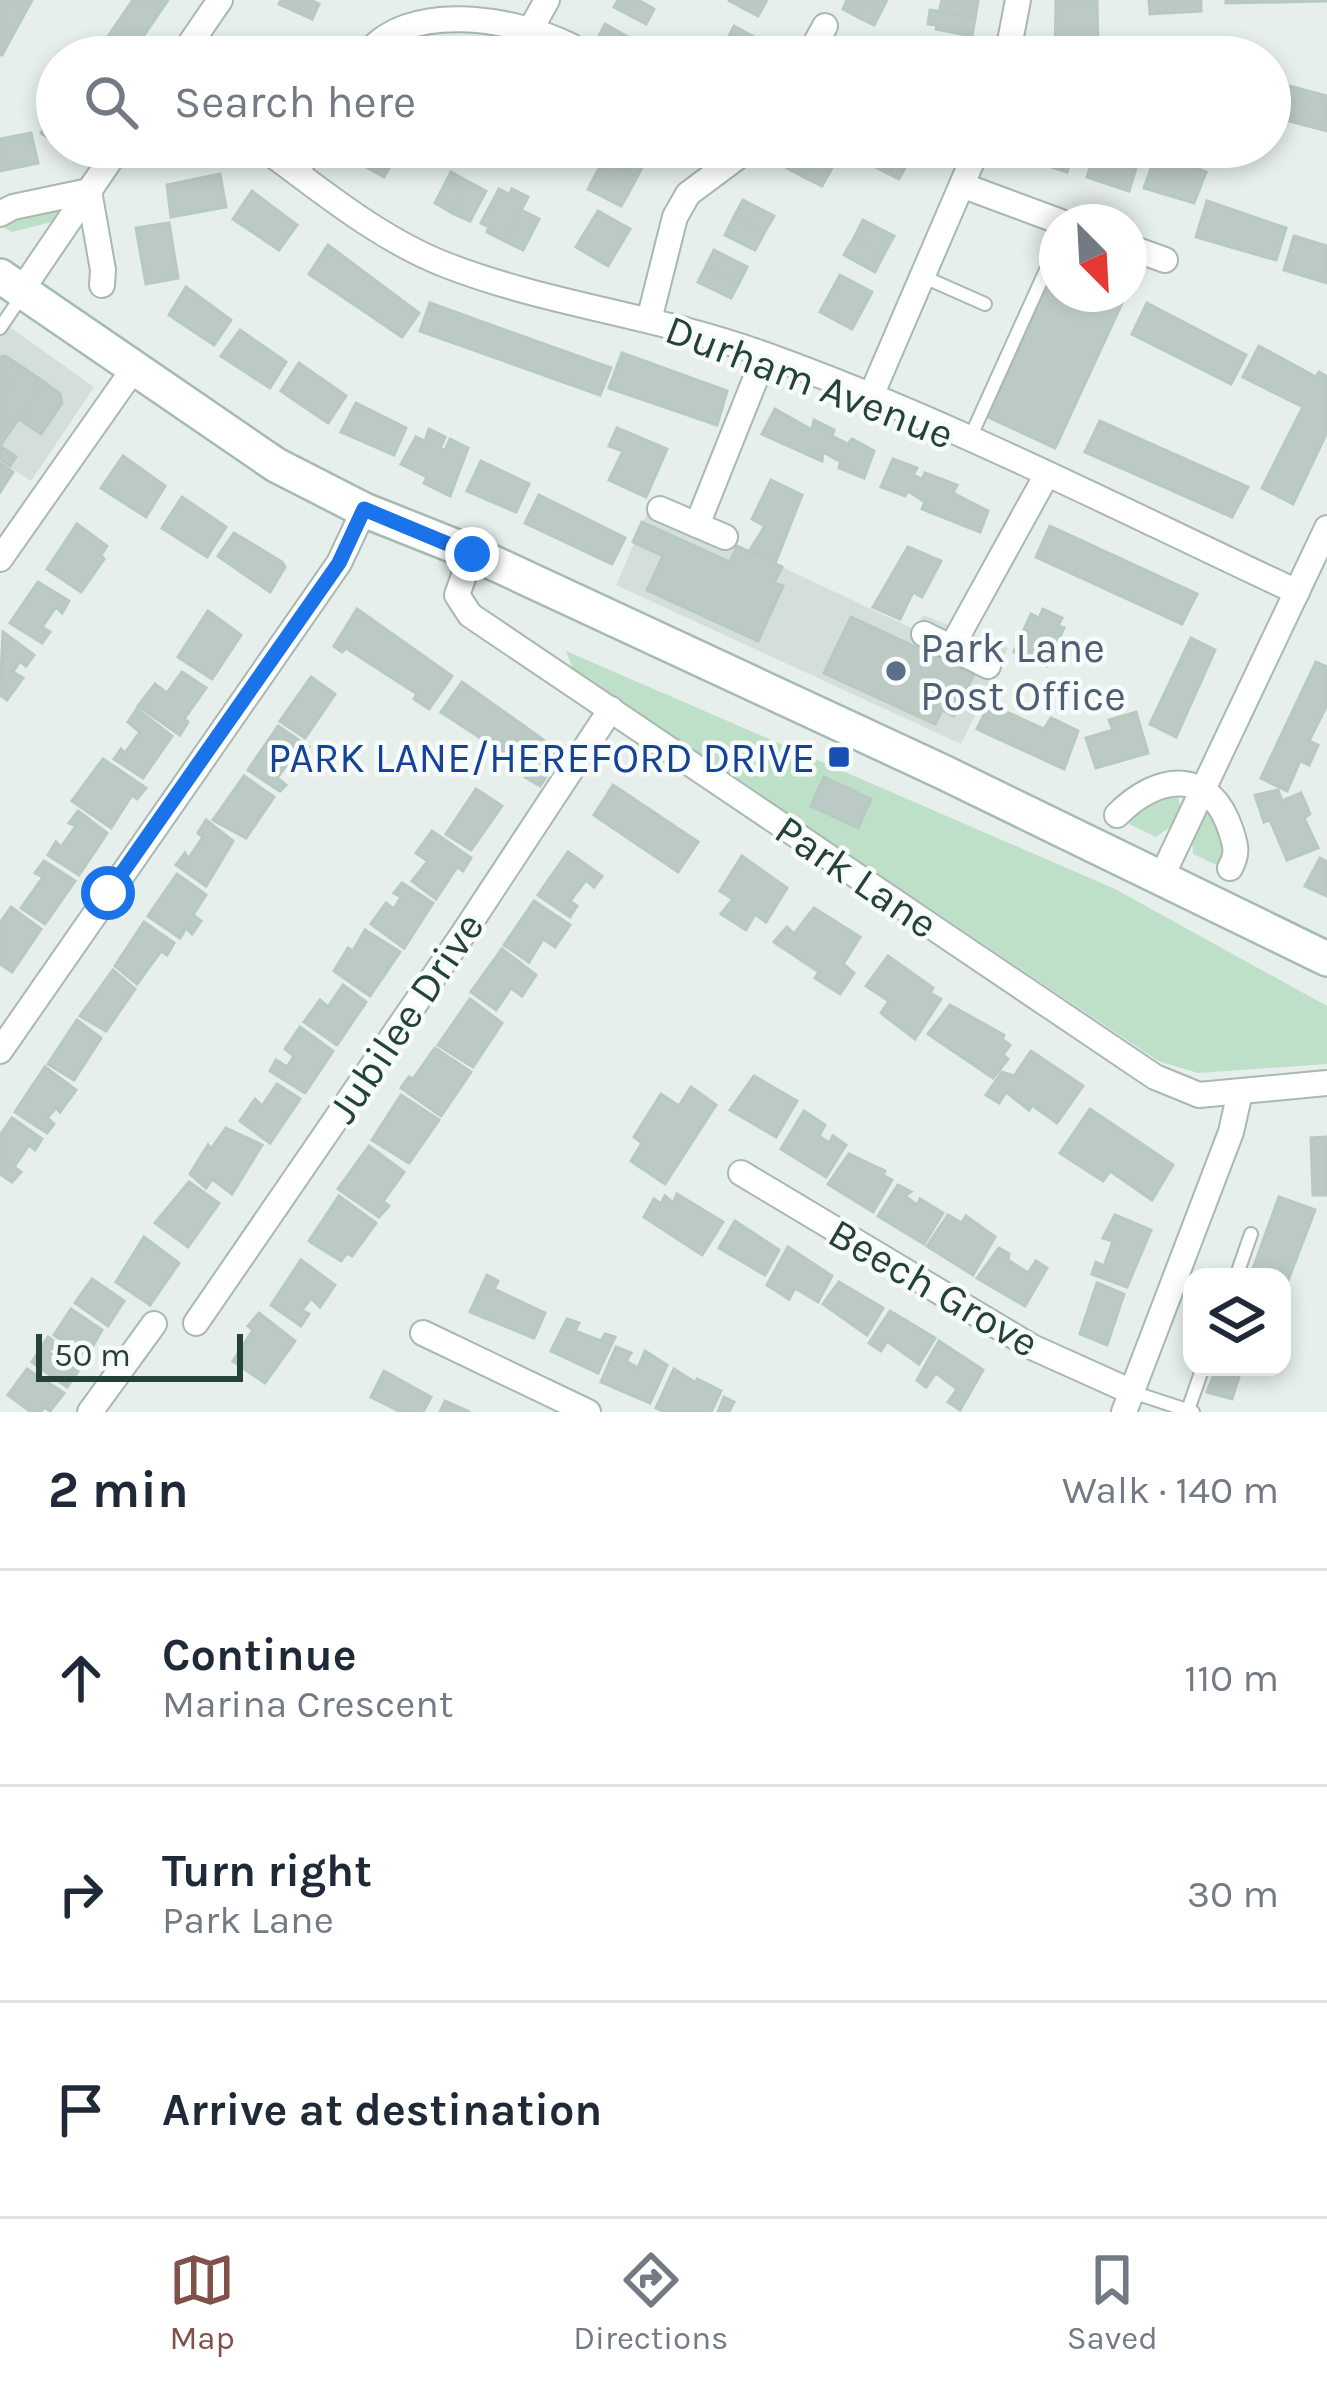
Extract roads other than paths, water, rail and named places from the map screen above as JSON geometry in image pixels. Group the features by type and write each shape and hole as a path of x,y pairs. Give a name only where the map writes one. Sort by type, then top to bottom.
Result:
{"street":[{"path":"195,36 220,0"},
{"path":"532,27 547,0"},
{"path":"1011,36 1018,0"},
{"path":"380,36 413,16 438,14 508,20 550,36"},
{"path":"820,36 825,26"},
{"path":"105,168 15,286 276,465 922,762 1327,958"},
{"name":"Durham Avenue","path":"291,168 367,221 441,263 572,304 649,320 765,355 968,441 1297,592"},
{"path":"296,172 298,168"},
{"path":"649,320 675,217 688,194 723,168"},
{"path":"870,398 971,168"},
{"path":"964,187 1039,214"},
{"path":"0,214 89,191"},
{"path":"89,191 102,284"},
{"path":"1147,254 1165,260"},
{"path":"697,525 765,355"},
{"path":"0,559 135,367"},
{"path":"950,648 1046,476"},
{"path":"0,1051 339,563 364,509"},
{"path":"660,509 724,537"},
{"path":"1161,878 1327,528"},
{"name":"Park Lane","path":"472,554 457,595 470,615 1155,1077 1198,1095 1327,1083"},
{"path":"924,634 988,666"},
{"name":"Jubilee Drive","path":"196,1323 611,709"},
{"path":"1118,815 1144,794 1183,784 1203,788 1225,811 1237,849 1231,868"},
{"path":"1128,1402 1227,1143 1240,1092"},
{"name":"Beech Grove","path":"741,1173 1128,1402"},
{"path":"90,1412 154,1324"},
{"path":"424,1333 588,1412"}],"lane":[{"path":"924,277 985,304"},
{"path":"968,441 1039,284"},
{"path":"0,328 15,286"},
{"path":"1239,1268 1251,1234"},
{"path":"1128,1402 1191,1411 1201,1376"}],"place":[{"name":"Park Lane Post Office","path":"896,671"},
{"name":"PARK LANE/HEREFORD DRIVE","path":"839,757"}]}
